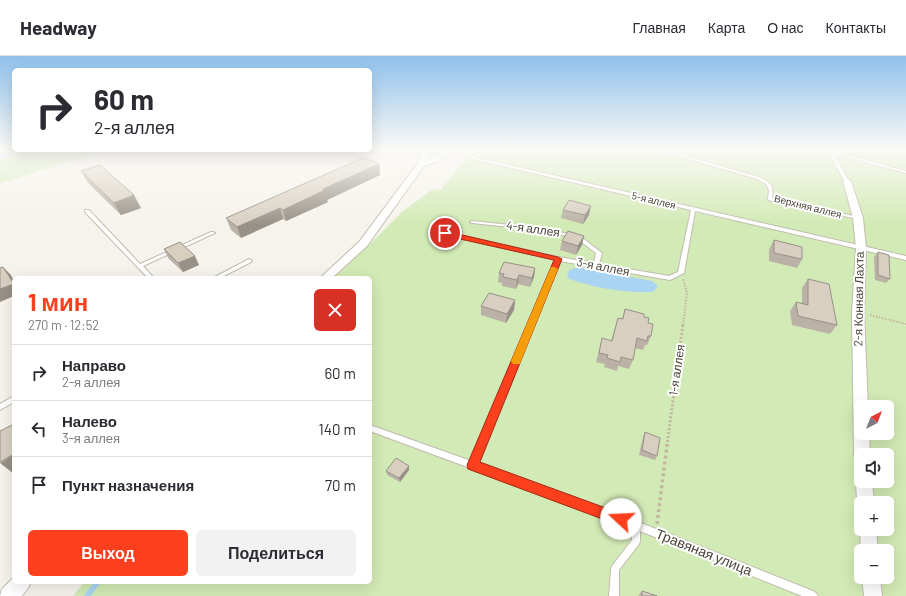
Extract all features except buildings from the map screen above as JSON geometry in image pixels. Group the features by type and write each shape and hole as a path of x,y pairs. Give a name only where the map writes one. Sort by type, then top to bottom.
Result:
{"street":[{"path":"327,276 363,244 414,174"},
{"name":"2-я Конная Лахта","path":"847,181 858,218 860,248 858,312 862,448"},
{"path":"9,596 20,584"},
{"path":"871,584 872,596"}],"lane":[{"name":"5-я аллея","path":"542,174 906,258"},
{"name":"Верхняя аллея","path":"745,174 768,183 771,190 770,199 858,218"},
{"name":"2-я Конная Лахта","path":"843,174 847,181"},
{"path":"681,273 693,209"},
{"path":"87,211 149,276"},
{"name":"4-я аллея","path":"472,222 538,228 578,237 600,253 596,266"},
{"name":"3-я аллея","path":"431,230 558,259 596,266 670,278 681,273"},
{"path":"139,266 213,232"},
{"path":"473,465 558,259"},
{"path":"220,276 249,261"},
{"path":"0,406 12,400"},
{"name":"Травяная улица","path":"372,429 636,525 813,596"},
{"path":"614,596 615,569 636,541 636,525"}],"path":[{"name":"1-я аллея","path":"656,533 687,293 681,273"},
{"path":"858,312 906,324"}],"green space":[{"path":"0,174 29,174 0,183"},
{"path":"453,174 906,174 906,596 73,596 82,584 372,584 372,276 334,276 402,212 433,189 441,190"}],"water":[{"path":"579,267 652,281 658,286 653,292 631,292 598,287 567,278 569,270"}],"waterway":[{"path":"87,596 96,584"}],"slow traffic":[{"path":"516,361 554,269"}],"route":[{"path":"445,233 558,259 473,465 621,519"}]}
